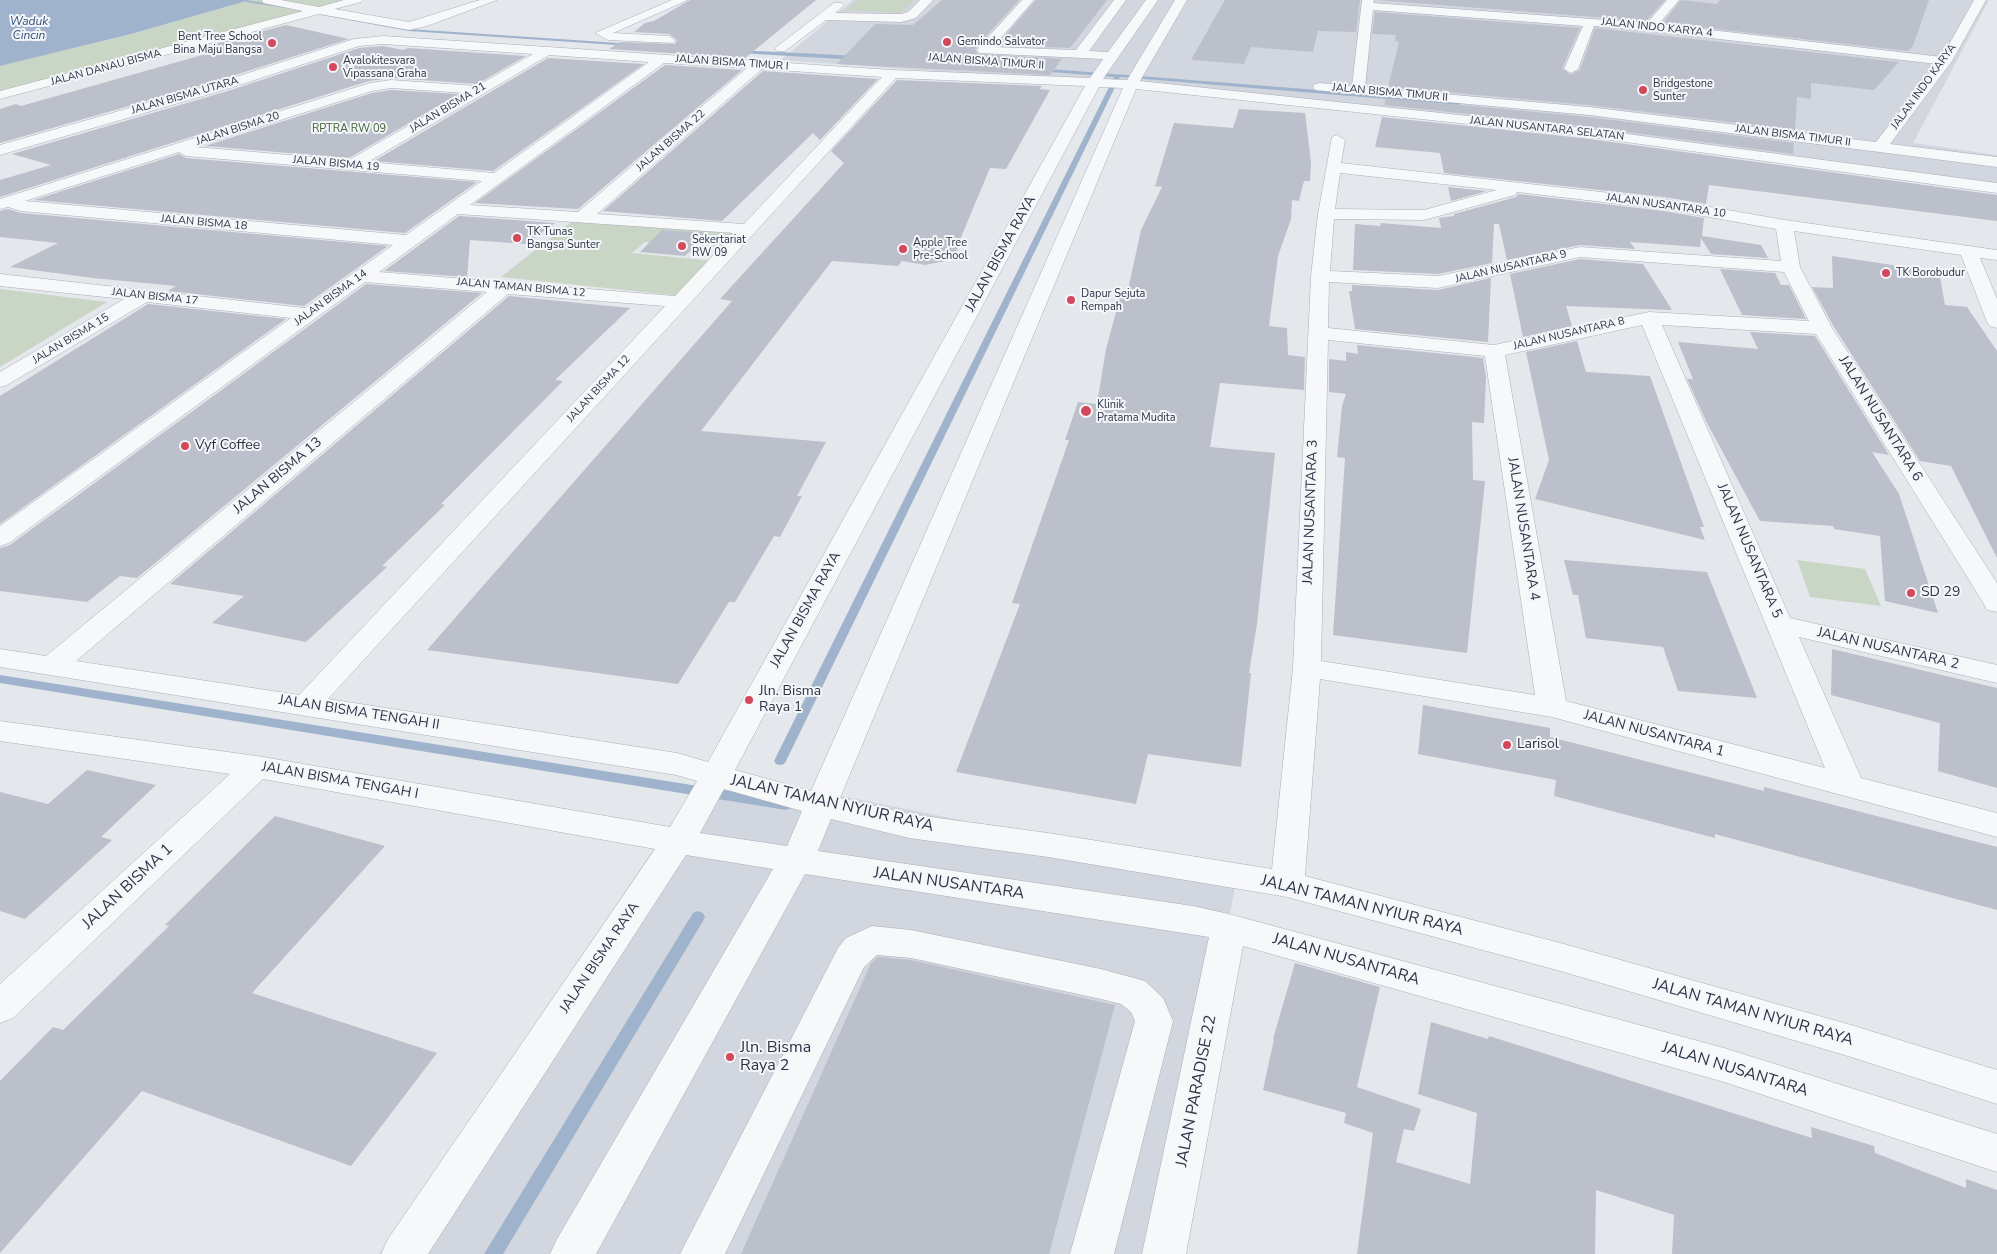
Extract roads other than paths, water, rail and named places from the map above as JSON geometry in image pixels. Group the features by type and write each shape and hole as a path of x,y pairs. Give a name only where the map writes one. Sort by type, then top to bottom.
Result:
{"street":[{"name":"JALAN DANAU BISMA","path":"0,95 357,0"},
{"path":"267,1 403,25 423,23 491,0"},
{"path":"682,0 601,34 685,41"},
{"path":"798,49 776,47 845,0"},
{"path":"824,16 901,18 912,15 927,0"},
{"path":"983,50 1028,0"},
{"path":"1080,54 1120,0"},
{"name":"JALAN BISMA RAYA","path":"403,1254 684,831 1093,74 1113,56 1152,0"},
{"path":"572,1254 800,854 1133,79 1182,0"},
{"path":"1650,26 1673,0"},
{"name":"JALAN INDO KARYA","path":"1881,146 1946,61 1980,0"},
{"path":"1358,90 1368,3"},
{"name":"JALAN INDO KARYA 4","path":"1368,3 1650,26 1946,61"},
{"path":"288,19 315,26"},
{"path":"1571,69 1590,22"},
{"name":"JALAN BISMA TIMUR I","path":"369,41 892,74 1093,74"},
{"name":"JALAN BISMA UTARA","path":"0,150 369,41"},
{"path":"983,50 1070,56 1080,54 1113,56"},
{"name":"JALAN BISMA TIMUR II","path":"983,50 974,61 1093,74"},
{"name":"JALAN BISMA 21","path":"352,165 545,52"},
{"name":"JALAN BISMA 14","path":"0,538 661,59"},
{"name":"JALAN BISMA 22","path":"583,217 759,65"},
{"name":"JALAN BISMA 12","path":"306,704 892,74"},
{"name":"JALAN NUSANTARA SELATAN","path":"1093,74 1582,132 1997,188"},
{"path":"1133,79 1205,77"},
{"name":"JALAN BISMA 20","path":"3,201 175,150 377,85 391,84 479,90"},
{"name":"JALAN BISMA TIMUR II","path":"1310,86 1552,107 1881,146 1997,162"},
{"name":"JALAN NUSANTARA 3","path":"1287,884 1307,668 1320,276 1326,214 1337,140"},
{"name":"JALAN BISMA 19","path":"175,150 497,178"},
{"name":"JALAN NUSANTARA 10","path":"1333,167 1664,204 1785,225 1997,255"},
{"path":"1326,214 1424,215 1522,188"},
{"name":"JALAN BISMA 18","path":"3,201 21,206 410,241"},
{"path":"453,210 583,217 748,230"},
{"name":"JALAN NUSANTARA 6","path":"1785,225 1785,239 1791,267 1822,328 1997,604"},
{"path":"1968,251 1997,322"},
{"name":"JALAN NUSANTARA 9","path":"1320,276 1438,282 1580,252 1791,267"},
{"name":"JALAN TAMAN BISMA 12","path":"362,276 681,302"},
{"name":"JALAN BISMA 17","path":"0,280 310,314"},
{"name":"JALAN BISMA 13","path":"52,666 504,287"},
{"name":"JALAN BISMA 15","path":"0,381 143,296"},
{"name":"JALAN NUSANTARA 8","path":"1317,333 1494,351 1649,318 1822,328"},
{"name":"JALAN NUSANTARA 5","path":"1649,318 1848,785"},
{"name":"JALAN NUSANTARA 4","path":"1494,351 1552,707"},
{"name":"JALAN NUSANTARA 2","path":"1780,624 1997,674"},
{"name":"JALAN BISMA TENGAH II","path":"0,658 306,704 677,764 712,782"},
{"name":"JALAN NUSANTARA 1","path":"1307,668 1552,707 1997,825"},
{"name":"JALAN BISMA TENGAH I","path":"0,731 257,767 684,831"},
{"name":"JALAN BISMA 1","path":"0,1007 257,767"},
{"name":"JALAN TAMAN NYIUR RAYA","path":"712,782 909,826 1048,845 1287,884 1574,960 1852,1041 1997,1087"},
{"name":"JALAN NUSANTARA","path":"684,831 800,854 1193,920 1229,928 1724,1065 1997,1152"},
{"name":"JALAN PARADISE 22","path":"1164,1254 1229,928"},
{"path":"702,1254 851,958 859,948 872,940 911,944 1101,984 1132,992 1147,1005 1154,1021 1092,1254"}],"water":[{"name":"Waduk Cincin","path":"0,0 250,0 131,34 0,66"}],"waterway":[{"path":"247,1 286,7"},
{"path":"324,14 409,30 631,44"},
{"path":"739,51 858,58"},
{"path":"1039,69 1118,75"},
{"path":"780,761 1118,75"},
{"path":"1118,75 1459,103"},
{"path":"0,679 786,805"},
{"path":"493,1254 698,917"}],"place":[{"name":"Gemindo Salvator","path":"947,42"},
{"name":"Bent Tree School Bina Maju Bangsa","path":"272,43"},
{"name":"Avalokitesvara Vipassana Graha","path":"333,67"},
{"name":"Bridgestone Sunter","path":"1643,90"},
{"name":"TK Tunas Bangsa Sunter","path":"517,238"},
{"name":"Sekertariat RW 09","path":"682,246"},
{"name":"Apple Tree Pre-School","path":"903,249"},
{"name":"TK Borobudur","path":"1886,273"},
{"name":"Dapur Sejuta Rempah","path":"1071,300"},
{"name":"Klinik Pratama Mudita","path":"1086,411"},
{"name":"Vyf Coffee","path":"185,446"},
{"name":"SD 29","path":"1911,593"},
{"name":"Jln. Bisma Raya 1","path":"749,700"},
{"name":"Larisol","path":"1507,745"},
{"name":"Jln. Bisma Raya 2","path":"730,1057"}],"park label":[{"name":"RPTRA RW 09","path":"349,129"}]}
